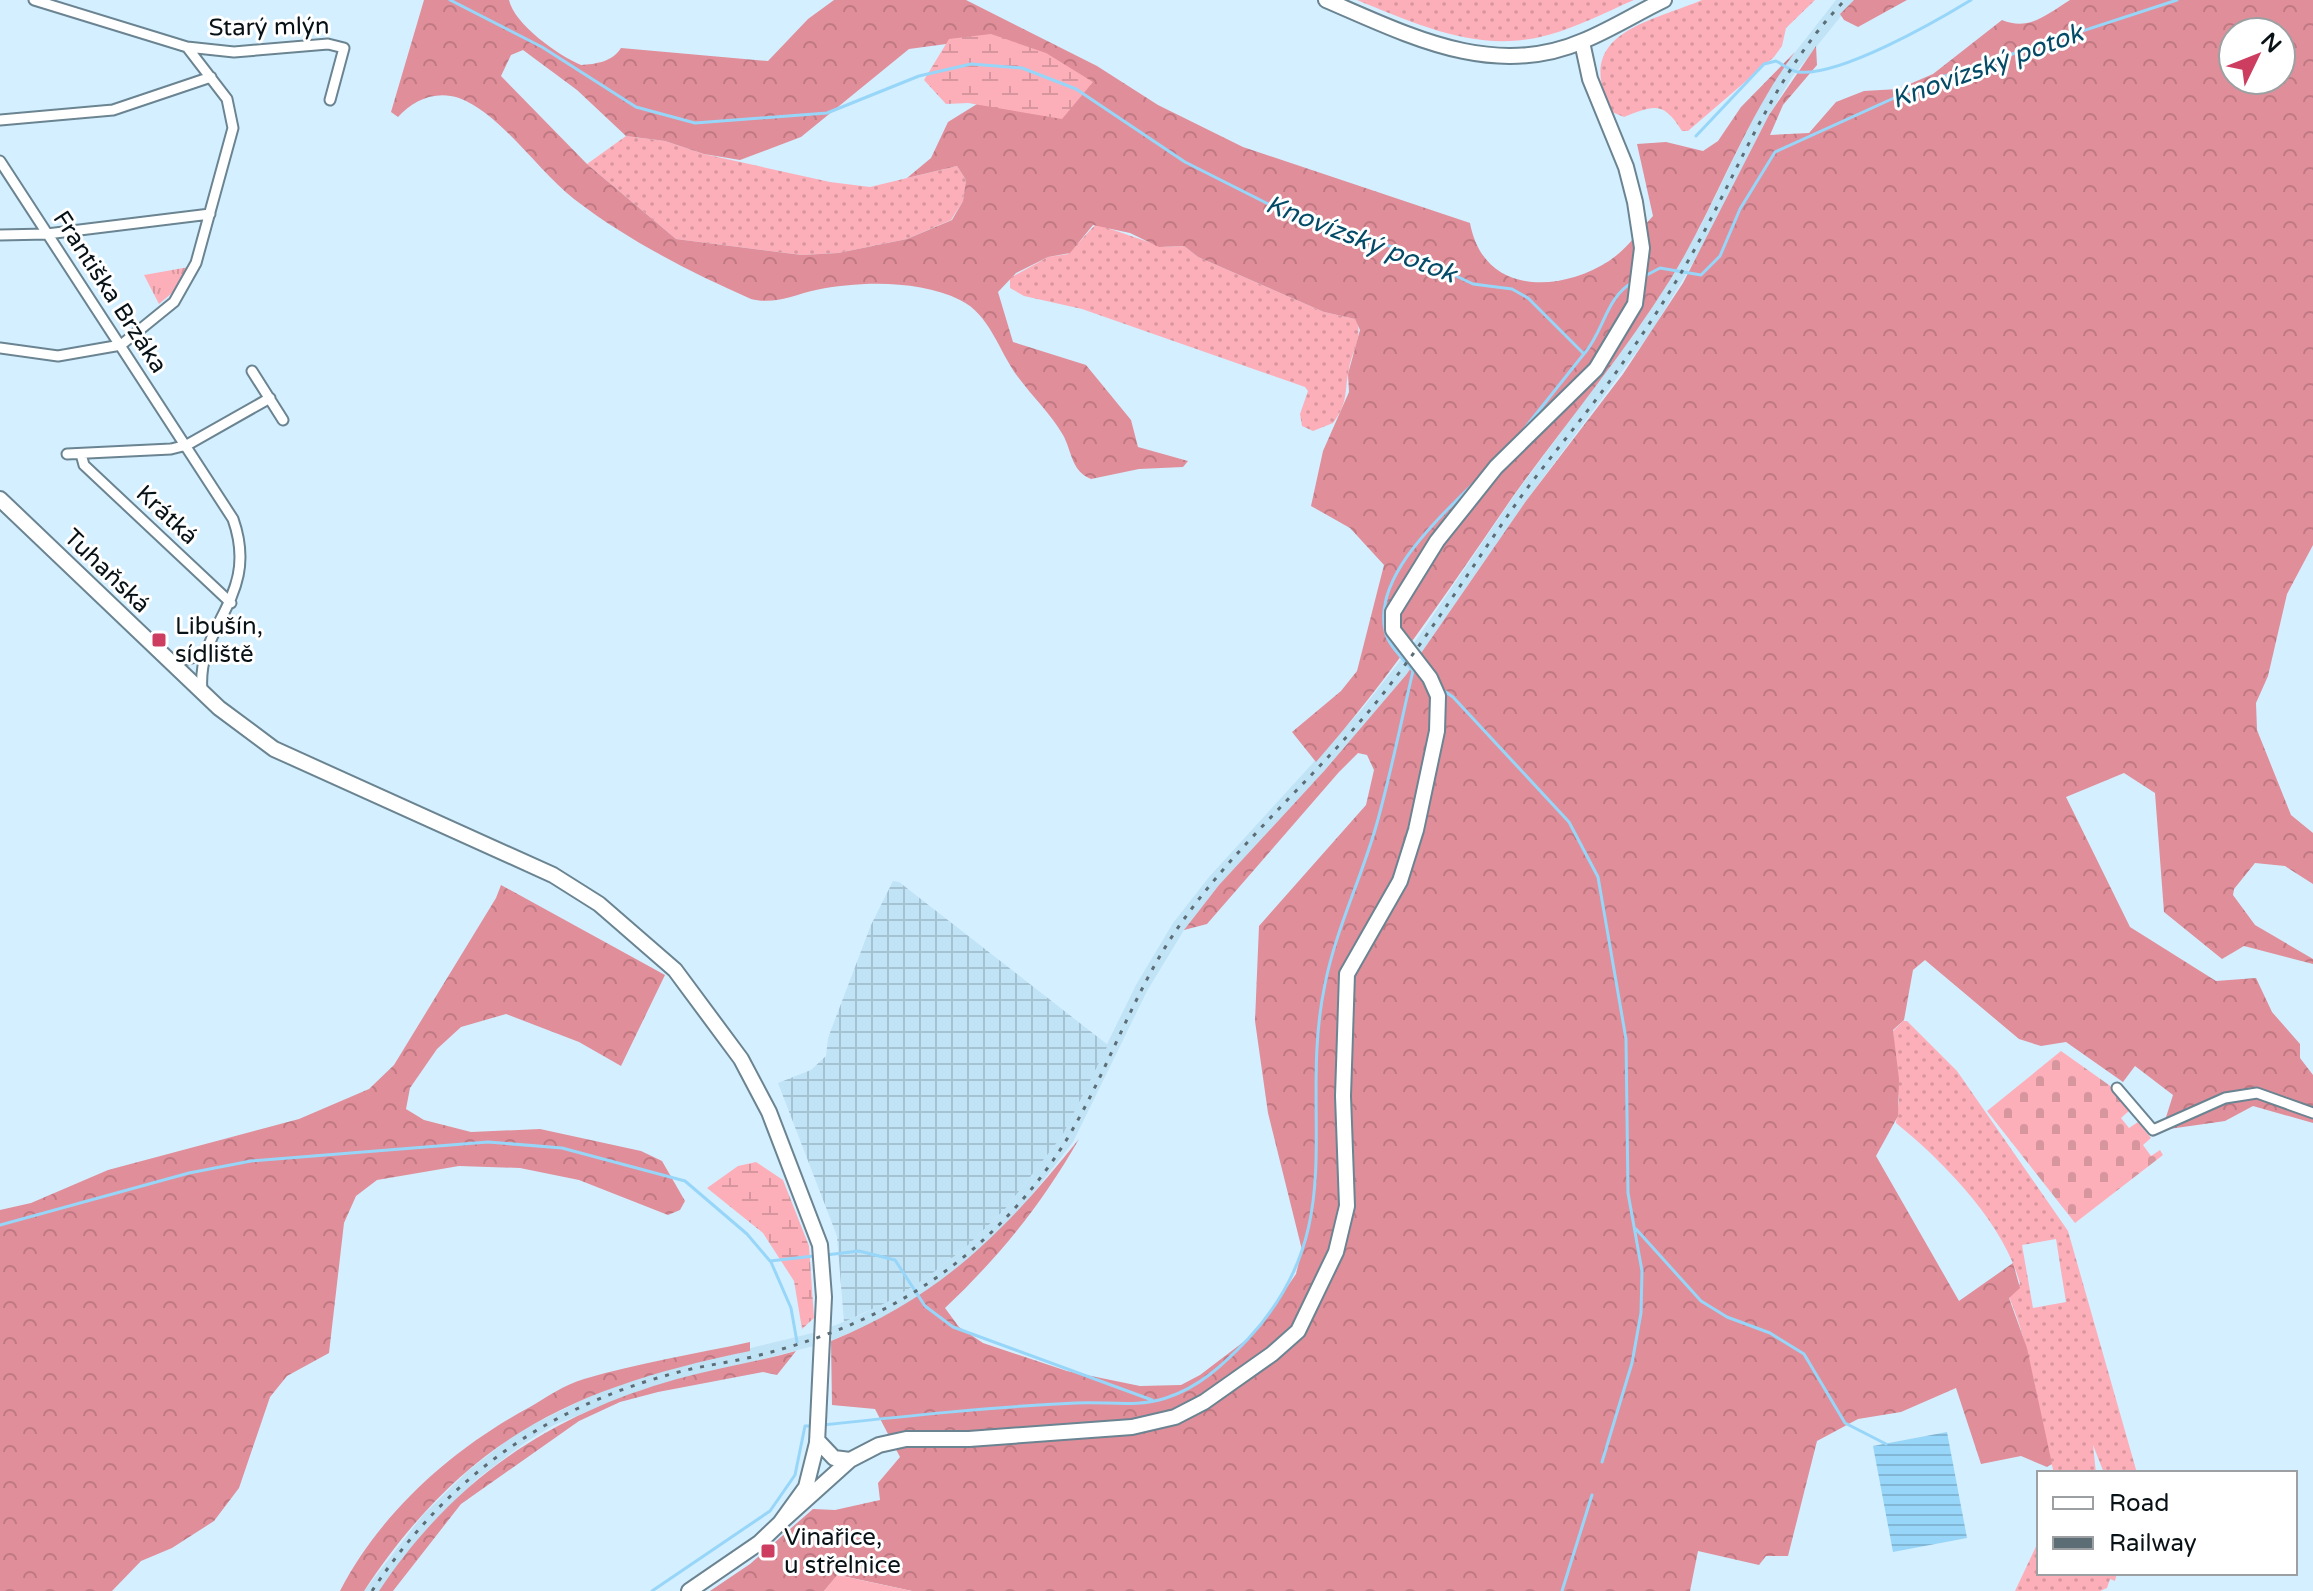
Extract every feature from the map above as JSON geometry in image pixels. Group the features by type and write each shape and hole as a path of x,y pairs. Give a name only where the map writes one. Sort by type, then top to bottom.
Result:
{"street":[{"path":"0,348 58,356 121,345 160,314 185,288 210,214 233,128 227,99 187,47 34,0"},
{"path":"1326,0 1454,51 1498,58 1540,53 1582,42 1664,0"},
{"path":"689,1591 759,1543 850,1460 896,1440 969,1439 1132,1427 1175,1417 1204,1402 1272,1354 1298,1331 1336,1252 1347,1206 1343,1096 1347,974 1400,881 1416,830 1437,731 1438,696 1430,678 1393,630 1393,612 1437,541 1496,467 1596,369 1635,304 1642,248 1635,202 1626,167 1590,79 1582,42"},
{"name":"Starý mlýn","path":"187,47 234,52 328,44 344,48 330,100"},
{"path":"0,120 113,110 211,77"},
{"name":"Františka Brzáka","path":"0,161 225,504 239,534 241,564 231,603 204,655 200,672 202,692"},
{"path":"0,235 47,234 210,214"},
{"path":"252,371 283,420"},
{"path":"187,445 270,398"},
{"name":"Krátká","path":"67,454 171,449 187,445"},
{"name":"Krátká","path":"81,454 84,465 231,603"},
{"name":"Tuhaňská","path":"0,499 219,708 274,749 553,875 599,904 675,970 741,1059 769,1112 820,1245 824,1297 818,1436 806,1487 780,1523"},
{"path":"171,663 204,655"},
{"path":"2117,1088 2153,1130 2225,1098 2257,1093 2313,1113"},
{"path":"818,1436 834,1458 850,1460"}],"shaded area":[{"path":"1836,0 1854,0 1792,77 1769,115 1710,234 1652,331 1526,501 1406,675 1325,770 1219,885 1184,930 1147,991 1073,1142 1014,1218 974,1257 933,1288 869,1325 825,1343 642,1390 554,1425 477,1479 412,1547 379,1591 364,1591 423,1515 469,1470 519,1431 609,1387 676,1366 821,1331 863,1314 926,1278 966,1247 1005,1209 1062,1136 1136,985 1173,923 1209,877 1363,708 1417,639 1516,493 1641,324 1699,229 1758,109 1782,69"},
{"path":"893,881 899,882 1108,1045 1062,1136 1005,1209 966,1247 926,1278 887,1302 844,1322 837,1236 778,1083 811,1070 826,1056 828,1038 871,925"}],"green space":[{"path":"424,0 509,0 528,29 550,47 581,65 608,59 621,48 768,61 808,19 834,0 966,0 1097,66 1158,105 1243,147 1470,223 1478,246 1490,264 1506,275 1525,281 1546,282 1589,272 1609,261 1653,216 1637,144 1666,142 1703,151 1718,141 1741,107 1795,52 1760,107 1702,223 1652,308 1514,495 1395,665 1316,762 1292,732 1341,691 1357,671 1384,565 1350,528 1311,506 1323,451 1349,392 1348,374 1360,330 1355,319 1324,312 1198,257 1184,246 1159,247 1130,233 1093,225 1070,253 1048,257 1016,273 998,292 1013,342 1086,365 1131,420 1138,447 1188,461 1183,467 1139,469 1091,479 1079,471 1058,427 1011,367 987,324 960,300 927,289 890,284 816,290 776,300 751,299 660,254 594,214 560,187 504,129 474,105 442,95 418,101 398,117 391,112","holes":["946,44 990,96 948,122 931,158 907,178 957,166 966,180 963,201 952,220 907,239 838,253 802,255 676,239 587,164 501,76 511,55 523,50 577,90 626,136 665,141 704,154 740,160 801,137 909,49"]},
{"path":"1357,0 1634,0 1559,32 1523,40 1498,41 1450,34"},
{"path":"1702,0 1815,0 1786,28 1782,46 1774,57 1688,131 1682,131 1669,114 1658,108 1624,117 1612,112 1602,85 1601,64 1608,48 1621,35 1639,25"},
{"path":"1854,0 1907,0 1858,27 1844,20 1840,14"},
{"path":"2070,0 2313,0 2313,545 2287,594 2268,676 2256,703 2257,730 2291,815 2313,833 2313,884 2285,866 2255,863 2234,889 2233,895 2255,925 2313,959 2313,964 2244,946 2222,959 2164,912 2155,793 2124,773 2066,797 2130,927 2216,981 2256,978 2272,1012 2300,1044 2300,1058 2313,1075 2313,1123 2253,1106 2225,1121 2162,1130 2173,1095 2135,1066 2123,1082 2066,1042 2041,1046 2019,1039 1925,960 1913,970 1904,1020 1893,1030 1899,1079 1898,1116 1876,1156 1959,1301 2013,1263 2020,1288 2009,1298 2027,1348 2052,1464 2047,1467 2021,1456 1981,1464 1956,1388 1901,1412 1858,1419 1817,1441 1788,1556 1766,1556 1759,1565 1698,1551 1690,1591 912,1591 838,1575 824,1591 710,1591 750,1564 813,1509 835,1510 880,1500 878,1483 900,1457 875,1409 832,1405 831,1341 906,1303 969,1257 1025,1203 1079,1139 1018,1229 945,1308 959,1327 983,1343 1067,1371 1140,1386 1181,1385 1200,1375 1246,1340 1266,1318 1296,1274 1302,1250 1268,1113 1255,1021 1259,926 1366,805 1374,770 1367,755 1358,753 1339,772 1207,924 1184,930 1219,885 1325,770 1406,675 1526,501 1623,374 1683,283 1769,115 1816,46 1817,65 1783,105 1770,135 1809,133 1836,102 1864,91 1898,89 1933,74 2002,20 2021,24 2045,16"},
{"path":"991,34 1046,53 1093,82 1062,119 968,103 946,104 924,80 949,39"},
{"path":"626,136 665,141 704,154 830,182 870,187 957,166 966,180 963,201 951,220 907,239 838,253 802,255 676,239 587,164"},
{"path":"1096,224 1163,247 1184,246 1198,257 1324,312 1355,319 1358,337 1344,402 1333,423 1313,431 1302,426 1300,414 1308,391 1305,387 1082,309 1024,296 1010,288 1010,278 1048,257 1068,254"},
{"path":"189,267 179,287 159,304 144,275"},
{"path":"501,885 665,975 621,1066 579,1042 506,1014 461,1027 437,1049 410,1088 406,1109 424,1120 471,1132 540,1129 641,1151 662,1161 685,1201 680,1210 668,1215 579,1180 520,1168 459,1166 377,1180 356,1196 344,1223 329,1353 287,1376 270,1397 239,1488 214,1521 172,1548 141,1561 112,1591 0,1591 0,1210 31,1203 108,1170 299,1119 369,1089 394,1065"},
{"path":"1907,1021 1957,1071 2068,1231 2136,1471 2103,1471 2093,1445 2096,1471 2053,1471 2030,1362 2009,1297 2020,1284 2012,1261 1987,1217 1970,1195 1896,1123 1899,1101 1893,1031","holes":["2056,1239 2066,1302 2033,1308 2022,1245"]},
{"path":"2061,1051 2116,1090 2130,1110 2121,1118 2129,1128 2138,1122 2151,1138 2143,1145 2151,1156 2160,1150 2163,1155 2075,1223 1987,1111"},
{"path":"756,1162 783,1180 809,1246 814,1318 802,1329 794,1281 763,1233 707,1188 738,1166"},
{"path":"750,1342 750,1351 630,1382 577,1402 529,1427 485,1457 443,1494 403,1538 364,1591 340,1591 356,1562 397,1509 447,1463 501,1423 584,1379"},
{"path":"796,1351 777,1375 763,1372 658,1392 620,1402 579,1421 461,1504 393,1591 379,1591 439,1516 508,1457 546,1433 630,1394 692,1375"},
{"path":"2037,1544 2037,1575 2116,1575 2115,1581 2110,1579 2107,1588 2100,1591 2015,1591"},
{"path":"837,1575 912,1591 824,1591"}],"water":[{"path":"1947,1432 1967,1538 1893,1552 1873,1446"}],"waterway":[{"name":"Knovízský potok","path":"450,0 542,47 636,107 695,123 827,113 919,76 971,64 1022,68 1076,89 1185,162 1288,214 1399,249 1473,284 1512,289 1528,298 1584,354 1617,296 1633,282"},
{"path":"1696,136 1764,64 1776,61 1798,72 1837,66 1886,46 1971,0"},
{"name":"Knovízský potok","path":"1643,277 1660,268 1701,275 1720,256 1740,209 1775,152 1936,79 2177,0"},
{"path":"1521,433 1583,355"},
{"path":"823,1425 981,1409 1132,1403 1166,1398 1190,1388 1220,1366 1248,1339 1281,1296 1301,1254 1312,1212 1316,1169 1318,1033 1325,984 1377,823 1413,671 1386,636 1384,609 1390,588 1415,546 1480,477"},
{"path":"1440,688 1453,697 1569,822 1598,877 1626,1039 1628,1193 1642,1271 1641,1313 1632,1363 1602,1462"},
{"path":"0,1225 189,1173 251,1161 488,1142 562,1148 685,1181 747,1234 770,1261 814,1256"},
{"path":"1636,1229 1701,1301 1727,1317 1770,1333 1804,1354 1845,1423 1886,1444"},
{"path":"826,1255 859,1251 895,1260 925,1306 953,1327 1152,1400"},
{"path":"771,1262 791,1308 797,1342"},
{"path":"652,1591 770,1511 795,1475 805,1426 812,1426"},
{"path":"1562,1591 1592,1495"}],"railway":[{"path":"372,1591 401,1551 466,1482 502,1453 541,1428 627,1388 684,1371 782,1349 869,1317 948,1270 1012,1212 1067,1139 1147,980 1177,929 1222,871 1390,685 1520,498 1610,381 1686,264 1784,81 1822,26 1845,0"}],"place":[{"name":"Libušín, sídliště","path":"159,640"},
{"name":"Vinařice, u střelnice","path":"768,1551"}]}
